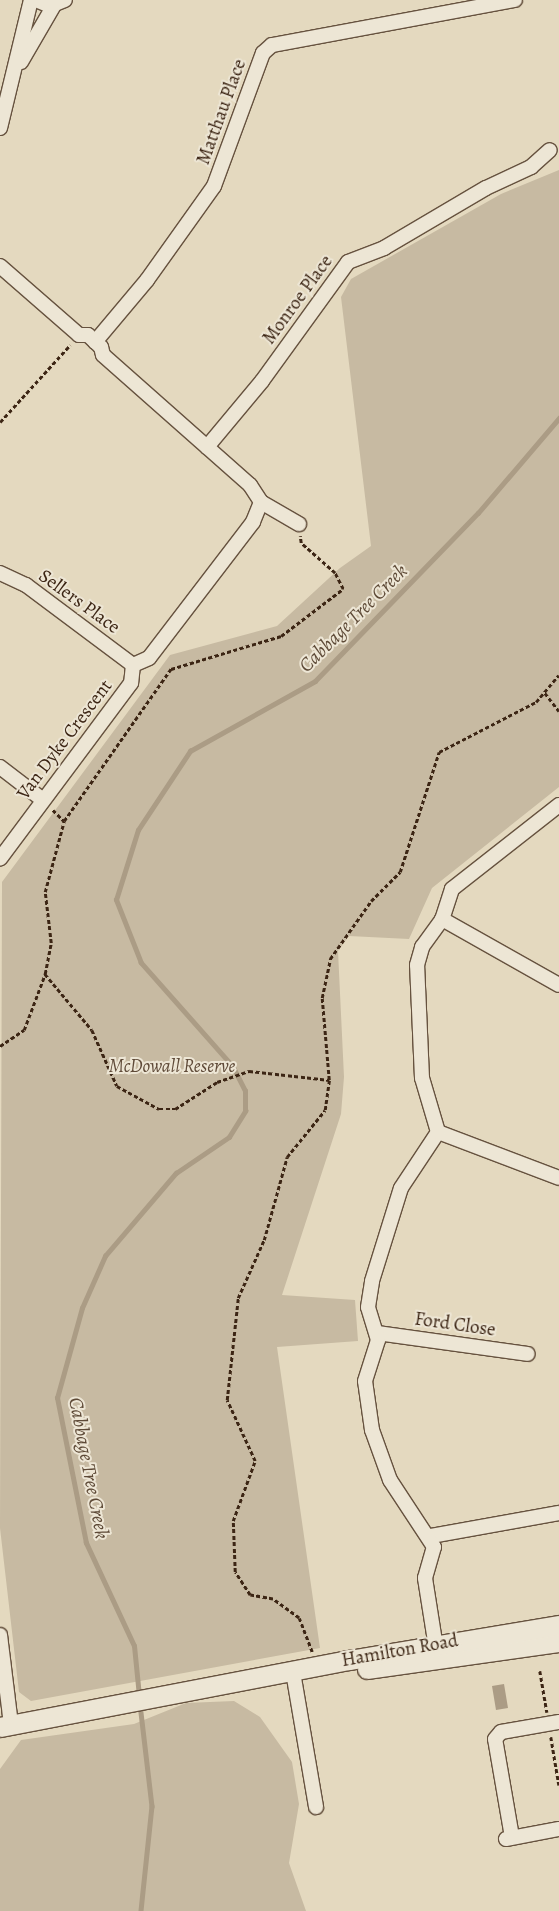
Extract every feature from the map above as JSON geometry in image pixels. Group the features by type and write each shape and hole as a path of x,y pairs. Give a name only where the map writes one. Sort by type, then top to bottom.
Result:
{"main road":[{"name":"Hamilton Road","path":"242,1683 294,1678 559,1625"},
{"name":"Hamilton Road","path":"6,1726 242,1683 436,1651 559,1642"}],"street":[{"path":"0,128 16,72 31,0"},
{"path":"16,72 60,3 36,0"},
{"name":"Matthau Place","path":"95,342 147,280 214,186 263,53 272,45 515,0"},
{"name":"Monroe Place","path":"207,447 262,381 348,262 384,248 486,188 531,168 550,150"},
{"path":"0,266 79,335 95,342 103,355 250,485 261,502 299,524"},
{"path":"133,665 149,658 253,522 261,502"},
{"name":"Sellers Place","path":"0,573 26,585 133,665"},
{"name":"Van Dyke Crescent","path":"0,859 131,683 133,665"},
{"path":"0,767 43,800"},
{"path":"436,1651 425,1578 434,1547 431,1536 390,1480 372,1430 365,1372 377,1333 368,1307 372,1281 401,1188 438,1132 422,1078 417,966 422,947 442,919 452,889 559,805"},
{"path":"442,919 559,985"},
{"path":"438,1132 559,1178"},
{"name":"Ford Close","path":"377,1333 528,1354"},
{"path":"431,1536 559,1513"},
{"path":"0,1635 6,1726"},
{"path":"294,1678 316,1807"},
{"path":"559,1722 501,1732 494,1740 509,1838 559,1829"}],"path":[{"path":"0,422 79,335"},
{"path":"0,1046 24,1030 45,974 51,943 45,892 64,821 170,669 281,636 343,589 335,573 301,543 299,524"},
{"path":"314,1656 299,1618 281,1603 245,1591 235,1572 233,1521 254,1460 230,1409 226,1388 238,1298 264,1240 287,1157 325,1110 329,1080 322,1007 325,974 345,935 400,872 434,759 444,748 518,713 545,693 559,675"},
{"path":"545,693 559,711"},
{"path":"45,974 92,1030 117,1086 159,1109 175,1109 218,1082 249,1071 329,1080"}],"green space":[{"name":"McDowall Reserve","path":"559,170 559,787 432,888 409,939 349,936 338,951 344,1077 341,1114 282,1295 355,1300 358,1341 277,1347 320,1648 31,1701 19,1692 0,1528 2,882 170,655 277,626 340,568 371,546 341,297 351,279 501,194"},
{"path":"234,1701 260,1717 292,1762 299,1804 289,1863 306,1911 0,1911 0,1769 21,1740 134,1724 186,1703"}],"shaded area":[{"path":"504,1684 508,1708 496,1710 492,1686"}],"waterway":[{"name":"Cabbage Tree Creek","path":"139,1696 134,1646 86,1543 57,1398 82,1308 105,1256 176,1173 229,1137 245,1111 245,1091 233,1067 141,963 116,900 138,830 190,751 315,681 478,513 559,418"},
{"name":"Cabbage Tree Creek","path":"140,1704 152,1806 141,1911"}]}
